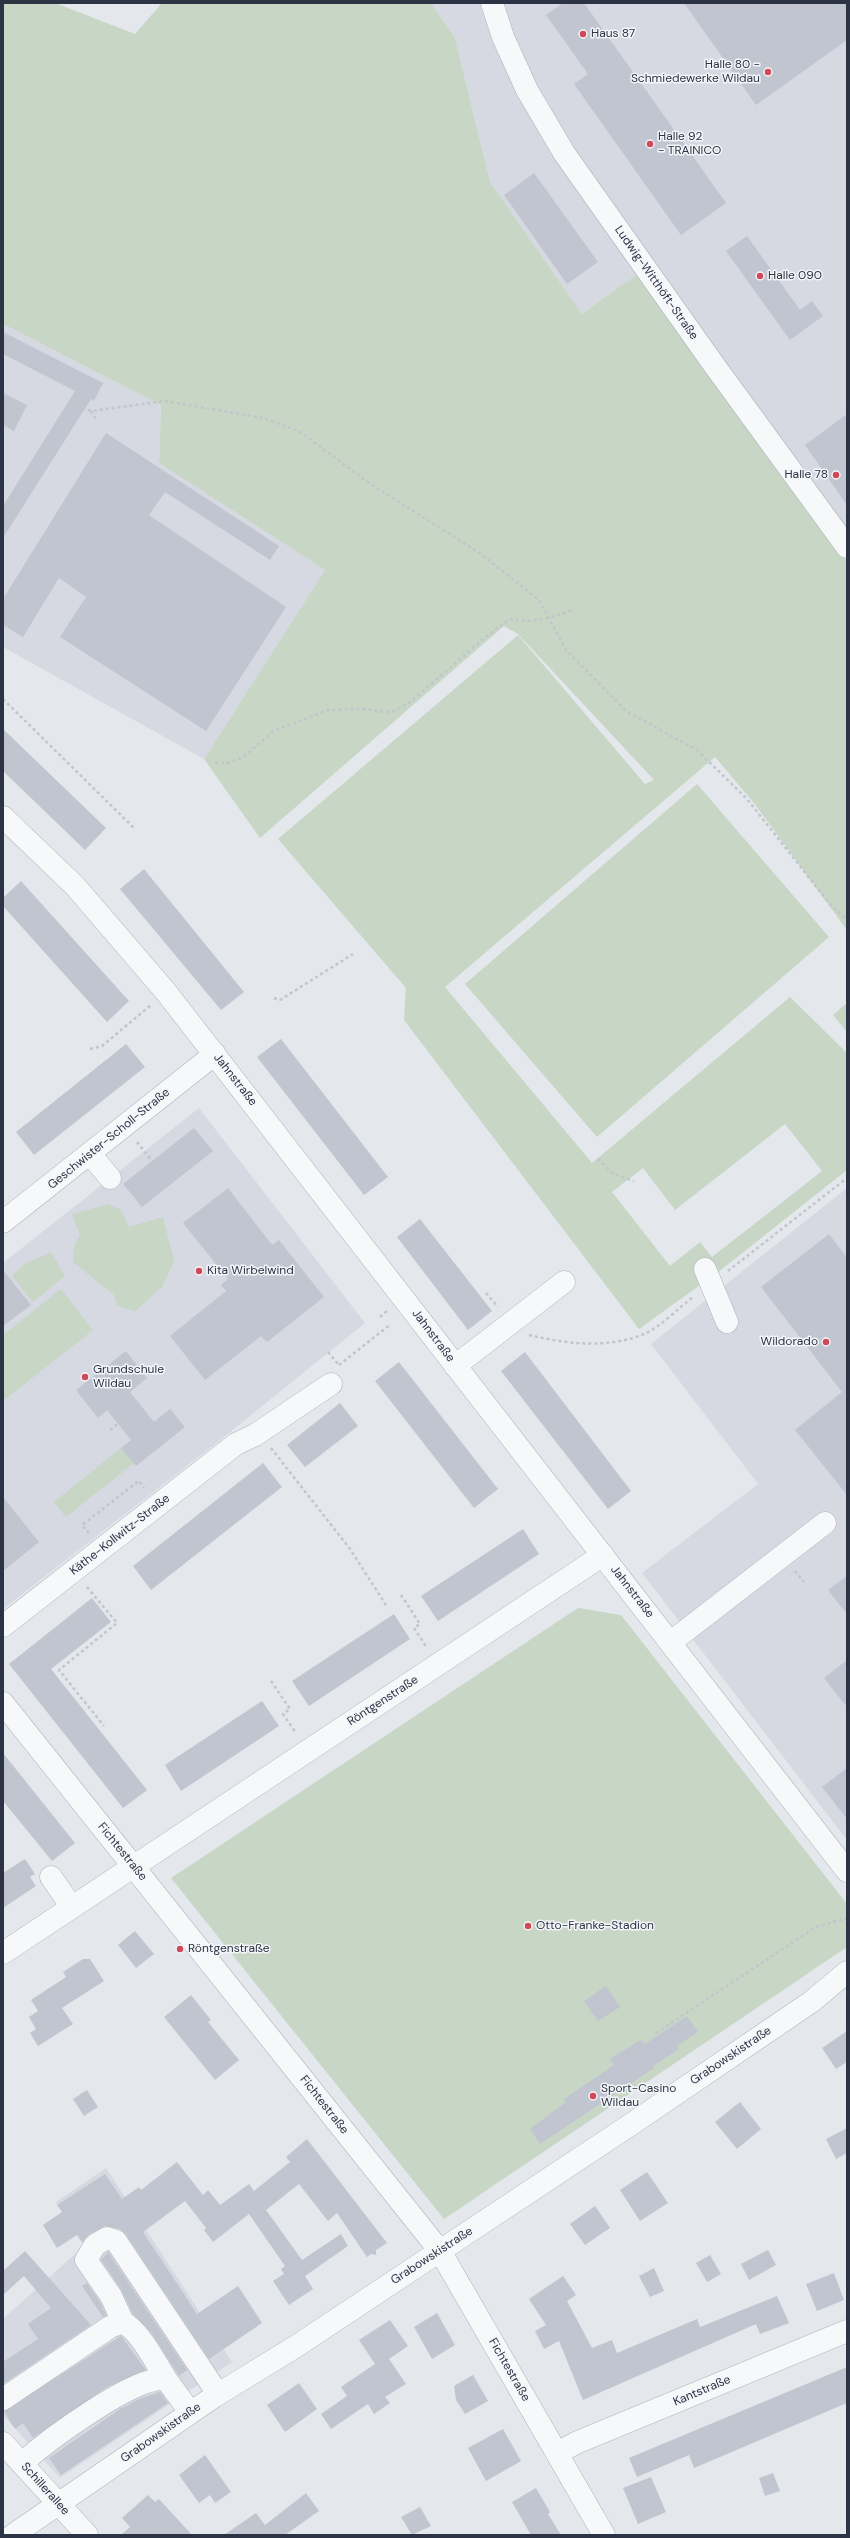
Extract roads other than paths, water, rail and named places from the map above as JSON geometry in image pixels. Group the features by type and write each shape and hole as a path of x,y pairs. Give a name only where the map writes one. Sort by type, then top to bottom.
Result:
{"street":[{"name":"Ludwig-Witthöft-Straße","path":"492,3 503,37 527,90 564,153 714,365 847,547"},
{"name":"Jahnstraße","path":"3,817 75,886 166,992 847,1871"},
{"name":"Geschwister-Scholl-Straße","path":"3,1222 215,1054"},
{"path":"90,1154 110,1178"},
{"path":"709,1276 727,1322"},
{"path":"455,1366 564,1282"},
{"name":"Käthe-Kollwitz-Straße","path":"3,1626 236,1444 255,1435 335,1374"},
{"path":"671,1642 825,1522"},
{"name":"Röntgenstraße","path":"3,1953 603,1555"},
{"name":"Fichtestraße","path":"3,1703 440,2251 604,2535"},
{"path":"51,1876 72,1907"},
{"name":"Grabowskistraße","path":"13,2535 190,2412 295,2347 811,2002 847,1972"},
{"path":"190,2412 137,2337 123,2322 111,2296 86,2260 95,2245 107,2238 116,2241 218,2394"},
{"path":"3,2399 110,2327 123,2322"},
{"name":"Kantstraße","path":"557,2453 578,2442 847,2330"},
{"path":"22,2463 129,2389 159,2378 166,2379"},
{"name":"Schillerallee","path":"3,2442 87,2535"}],"place":[{"name":"Haus 87","path":"583,34"},
{"name":"Halle 80 - Schmiedewerke Wildau","path":"768,72"},
{"name":"Halle 92 - TRAINICO","path":"650,144"},
{"name":"Halle 090","path":"760,276"},
{"name":"Halle 78","path":"836,475"},
{"name":"Kita Wirbelwind","path":"199,1271"},
{"name":"Wildorado","path":"826,1342"},
{"name":"Grundschule Wildau","path":"85,1377"},
{"name":"Otto-Franke-Stadion","path":"528,1926"},
{"name":"Röntgenstraße","path":"180,1949"},
{"name":"Sport-Casino Wildau","path":"593,2096"}]}
